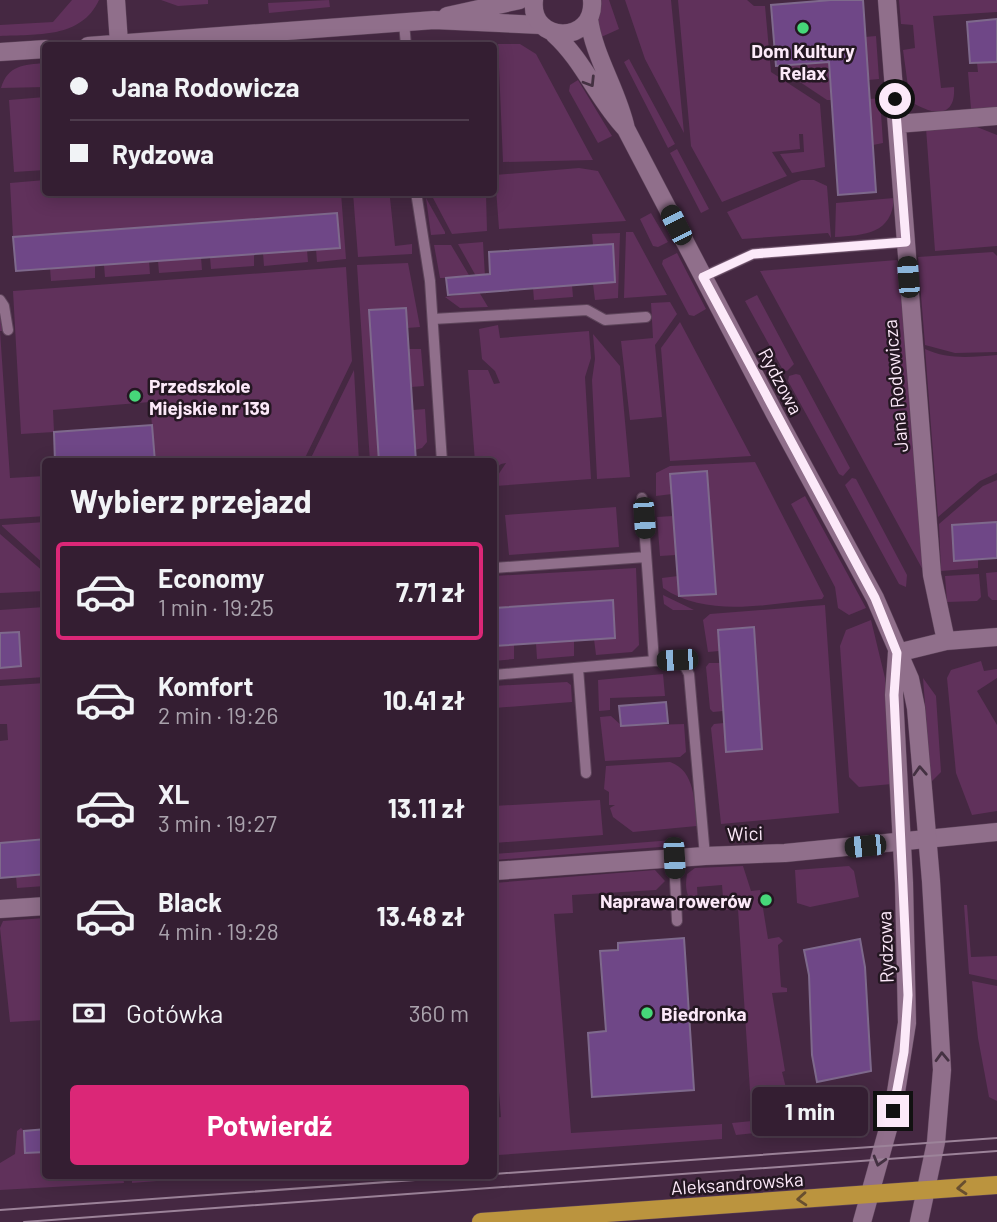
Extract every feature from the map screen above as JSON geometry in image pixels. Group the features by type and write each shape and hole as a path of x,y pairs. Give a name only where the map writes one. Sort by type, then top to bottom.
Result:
{"main road":[{"name":"Aleksandrowska","path":"481,1222 997,1185"}],"street":[{"path":"116,0 119,42"},
{"path":"434,20 520,0"},
{"path":"534,0 536,16 547,29"},
{"path":"133,42 434,20 575,32 589,19 592,0"},
{"name":"Jana Rodowicza","path":"887,0 932,575 946,641"},
{"name":"Rydzowa","path":"589,19 594,41 619,100 626,129 875,598 910,679 916,708 942,1084 936,1142 919,1222"},
{"name":"Rydzowa","path":"547,29 575,57 607,108 626,129"},
{"path":"0,52 42,49"},
{"path":"897,124 997,116"},
{"path":"897,653 946,641 997,637"},
{"name":"Rydzowa","path":"862,1222 897,1093 907,1023 902,842 894,695 897,653"},
{"name":"Wici","path":"497,872 674,858 785,853 997,832"},
{"path":"0,909 42,905"}],"lane":[{"path":"404,22 406,42"},
{"path":"417,196 433,319 442,458"},
{"path":"703,277 753,254 906,242"},
{"path":"0,300 5,306 8,330"},
{"path":"433,319 587,310 605,320 646,317"},
{"path":"642,498 654,661"},
{"path":"497,568 646,557"},
{"path":"497,675 682,661 689,674 705,856"},
{"path":"578,668 586,773"},
{"path":"674,858 677,921"}],"shaded area":[{"path":"72,0 99,0 91,13 69,28 42,34 0,36 0,25 53,22"},
{"path":"161,0 208,0 208,4 178,6"},
{"path":"329,0 330,7 269,13 268,3"},
{"path":"599,0 609,0 619,29 599,38"},
{"path":"625,0 671,0 684,133 645,59"},
{"path":"678,0 747,0 754,6 765,6 771,72 820,104 825,167 792,173 780,154 804,152 803,134 799,134 800,149 772,152 787,176 722,202 691,146"},
{"path":"899,0 997,0 997,12 933,16 941,88 954,87 954,98 946,110 933,111 910,101 903,50 915,48 913,25 901,24"},
{"path":"876,36 879,79 868,80 865,37"},
{"path":"374,40 380,42 342,42"},
{"path":"498,44 520,44 536,54 593,160 503,162"},
{"path":"827,44 831,100 827,100 776,66 817,63"},
{"path":"629,59 675,144 668,148 624,62"},
{"path":"997,62 997,108 971,109 968,72 978,72 977,63"},
{"path":"42,63 42,87 1,88 12,71 23,66"},
{"path":"578,80 612,136 598,143 569,91 570,85"},
{"path":"42,97 42,170 14,172 9,100"},
{"path":"880,98 883,143 873,145 870,99"},
{"path":"972,125 997,135 997,246 935,251 926,128"},
{"path":"677,149 709,209 701,213 670,153"},
{"path":"579,168 598,171 626,221 499,229 497,175"},
{"path":"42,180 42,196 341,196 346,259 317,262 316,249 340,247 337,213 13,237 10,183"},
{"path":"801,180 814,180 827,186 831,238 828,233 742,239 727,212"},
{"path":"353,196 405,196 390,198 395,246 412,244 412,254 358,257"},
{"path":"486,196 487,231 452,234 433,198"},
{"path":"426,198 445,232 445,234 431,235"},
{"path":"894,198 892,210 882,226 866,233 835,237 836,203"},
{"path":"651,213 668,242 658,247 653,246 640,219"},
{"path":"626,232 633,232 667,295 624,298"},
{"path":"620,233 618,298 595,300 593,284 615,282 613,244 593,245 592,234"},
{"path":"483,242 486,294 458,244"},
{"path":"434,245 451,245 488,307 460,308 445,297 465,294 446,278 440,278"},
{"path":"307,250 308,262 264,266 263,253"},
{"path":"993,252 997,256 997,352 955,353 925,345 918,257"},
{"path":"677,253 706,309 694,316 689,315 662,264 663,260"},
{"path":"254,254 254,266 211,269 210,257"},
{"path":"201,257 202,270 159,273 158,261"},
{"path":"897,260 899,264 924,572 760,271"},
{"path":"149,261 150,274 105,277 104,265"},
{"path":"408,263 420,327 407,328 406,308 369,310 379,458 370,458 357,265"},
{"path":"95,265 95,278 51,281 50,268"},
{"path":"346,267 352,361 305,458 155,458 150,402 53,410 54,432 21,434 13,291"},
{"path":"572,285 573,297 534,300 533,288"},
{"path":"757,295 794,364 787,371 783,370 745,301"},
{"path":"670,302 677,314 655,345 662,417 630,420 621,341 653,338 651,303"},
{"path":"3,314 4,331 0,331 0,315"},
{"path":"680,322 751,456 670,461 661,348"},
{"path":"498,325 500,338 589,331 591,358 585,377 591,479 497,486 497,476 506,463 497,467 497,458 475,458 468,370 488,370 494,384 500,383 495,371 482,359 479,329"},
{"path":"0,331 10,478 42,476 42,516 0,519"},
{"path":"593,334 620,366 630,477 597,479 592,380 595,359"},
{"path":"409,349 421,349 424,386 411,387"},
{"path":"925,349 951,356 997,355 997,473 980,481 938,517"},
{"path":"354,370 359,458 311,458"},
{"path":"800,375 850,468 843,476 839,474 788,381 789,376"},
{"path":"425,409 427,442 422,448 415,450 413,410"},
{"path":"755,462 824,596 822,599 740,607 720,606 681,598 663,588 662,578 678,576 680,596 716,593 707,471 671,474 672,494 656,496 656,473 670,466"},
{"path":"852,478 856,479 907,575 906,587 899,584 845,485"},
{"path":"997,480 997,522 952,526 955,561 978,559 978,568 941,571 939,524 983,486"},
{"path":"805,496 866,608 849,615 838,608 835,587 791,504"},
{"path":"616,507 619,547 509,555 505,515"},
{"path":"673,516 676,555 660,556 657,517"},
{"path":"42,522 42,562 2,526"},
{"path":"0,534 42,570 42,591 0,593"},
{"path":"636,568 639,645 632,652 596,655 594,639 615,637 613,600 497,608 497,576"},
{"path":"997,572 997,600 992,600 988,596 986,573"},
{"path":"979,574 981,597 977,601 947,602 945,576"},
{"path":"663,595 694,610 673,610 664,604"},
{"path":"825,605 839,813 721,824 711,728 714,724 724,723 726,752 762,749 754,628 718,630 719,651 708,652 703,620 710,614"},
{"path":"42,607 42,677 0,680 0,668 21,666 19,632 0,633 0,610"},
{"path":"871,620 885,678 892,784 859,787 849,777 840,646 846,630"},
{"path":"574,640 574,656 537,659 536,643"},
{"path":"514,644 514,659 497,661 497,646"},
{"path":"981,661 984,671 997,669 997,678 977,691 997,725 997,811 972,815 956,773 947,678 951,670"},
{"path":"709,663 720,663 723,711 713,712 710,709 706,667"},
{"path":"663,674 665,696 610,698 610,710 599,711 598,680"},
{"path":"923,678 936,696 941,772 931,782"},
{"path":"567,682 571,685 572,702 497,708 497,686"},
{"path":"42,683 42,839 0,843 0,741 8,740 7,724 0,724 0,686"},
{"path":"611,716 622,726 684,724 686,752 680,757 605,761 600,717"},
{"path":"670,762 679,766 689,780 697,826 633,832 613,817 610,808 615,805 609,805 609,792 604,789 606,766"},
{"path":"600,800 603,835 497,843 497,806"},
{"path":"673,840 673,846 497,860 497,854"},
{"path":"743,866 751,891 760,890 768,939 779,937 783,941 778,945 781,987 787,988 787,992 772,993 785,1071 782,1072 787,1092 797,1091 798,1095 805,1096 806,1109 799,1128 736,1135 732,1123 752,1121 738,909 724,910 722,885 697,887 698,904 688,896 686,883 687,874 695,868"},
{"path":"849,866 854,871 859,897 810,907 797,903 795,870"},
{"path":"655,870 665,881 656,890 572,895 573,913 554,914 571,1133 722,1124 722,1139 498,1155 497,1118 501,1117 497,1068 497,883"},
{"path":"42,874 42,886 17,888 16,876"},
{"path":"964,905 967,905 971,957 997,956 997,980 969,974"},
{"path":"42,918 42,1020 10,1022 0,928 3,921"},
{"path":"972,981 997,986 997,1101 989,1097 978,1038"},
{"path":"21,1128 24,1131 25,1153 42,1152 42,1179 123,1179 124,1183 0,1190 0,1163 15,1154 17,1131"},
{"path":"132,1179 182,1179 132,1183"}],"building":[{"path":"863,0 876,192 838,195 829,62 776,66 771,5"},
{"path":"997,19 997,62 970,63 967,22"},
{"path":"337,213 340,248 16,271 13,237"},
{"path":"613,244 615,282 448,295 446,278 490,274 489,252"},
{"path":"406,308 416,458 379,458 369,310"},
{"path":"152,425 155,458 55,458 54,432"},
{"path":"707,471 716,594 679,596 670,474"},
{"path":"997,522 997,558 954,561 952,525"},
{"path":"613,600 615,638 497,646 497,608"},
{"path":"754,627 762,749 726,752 718,630"},
{"path":"19,632 21,666 0,668 0,633"},
{"path":"666,702 668,723 621,726 619,706"},
{"path":"42,839 42,874 0,878 0,843"},
{"name":"Biedronka","path":"684,938 694,1090 592,1097 588,1033 606,1031 600,951 618,950 618,943"},
{"path":"860,939 865,967 871,1071 817,1082 812,1055 809,975 804,950"},
{"path":"42,1129 42,1152 25,1153 24,1131"}],"tram line":[{"path":"497,1174 997,1138"},
{"path":"24,1222 997,1151"},
{"path":"0,1210 429,1179"}],"place":[{"name":"Dom Kultury Relax","path":"803,28"},
{"name":"Przedszkole Miejskie nr 139","path":"135,396"},
{"name":"Naprawa rowerów","path":"766,900"},
{"name":"Biedronka","path":"647,1013"}],"route":[{"path":"893,1111 904,1052 908,995 894,695 897,653 875,598 703,277 753,254 906,242 895,99"}]}
